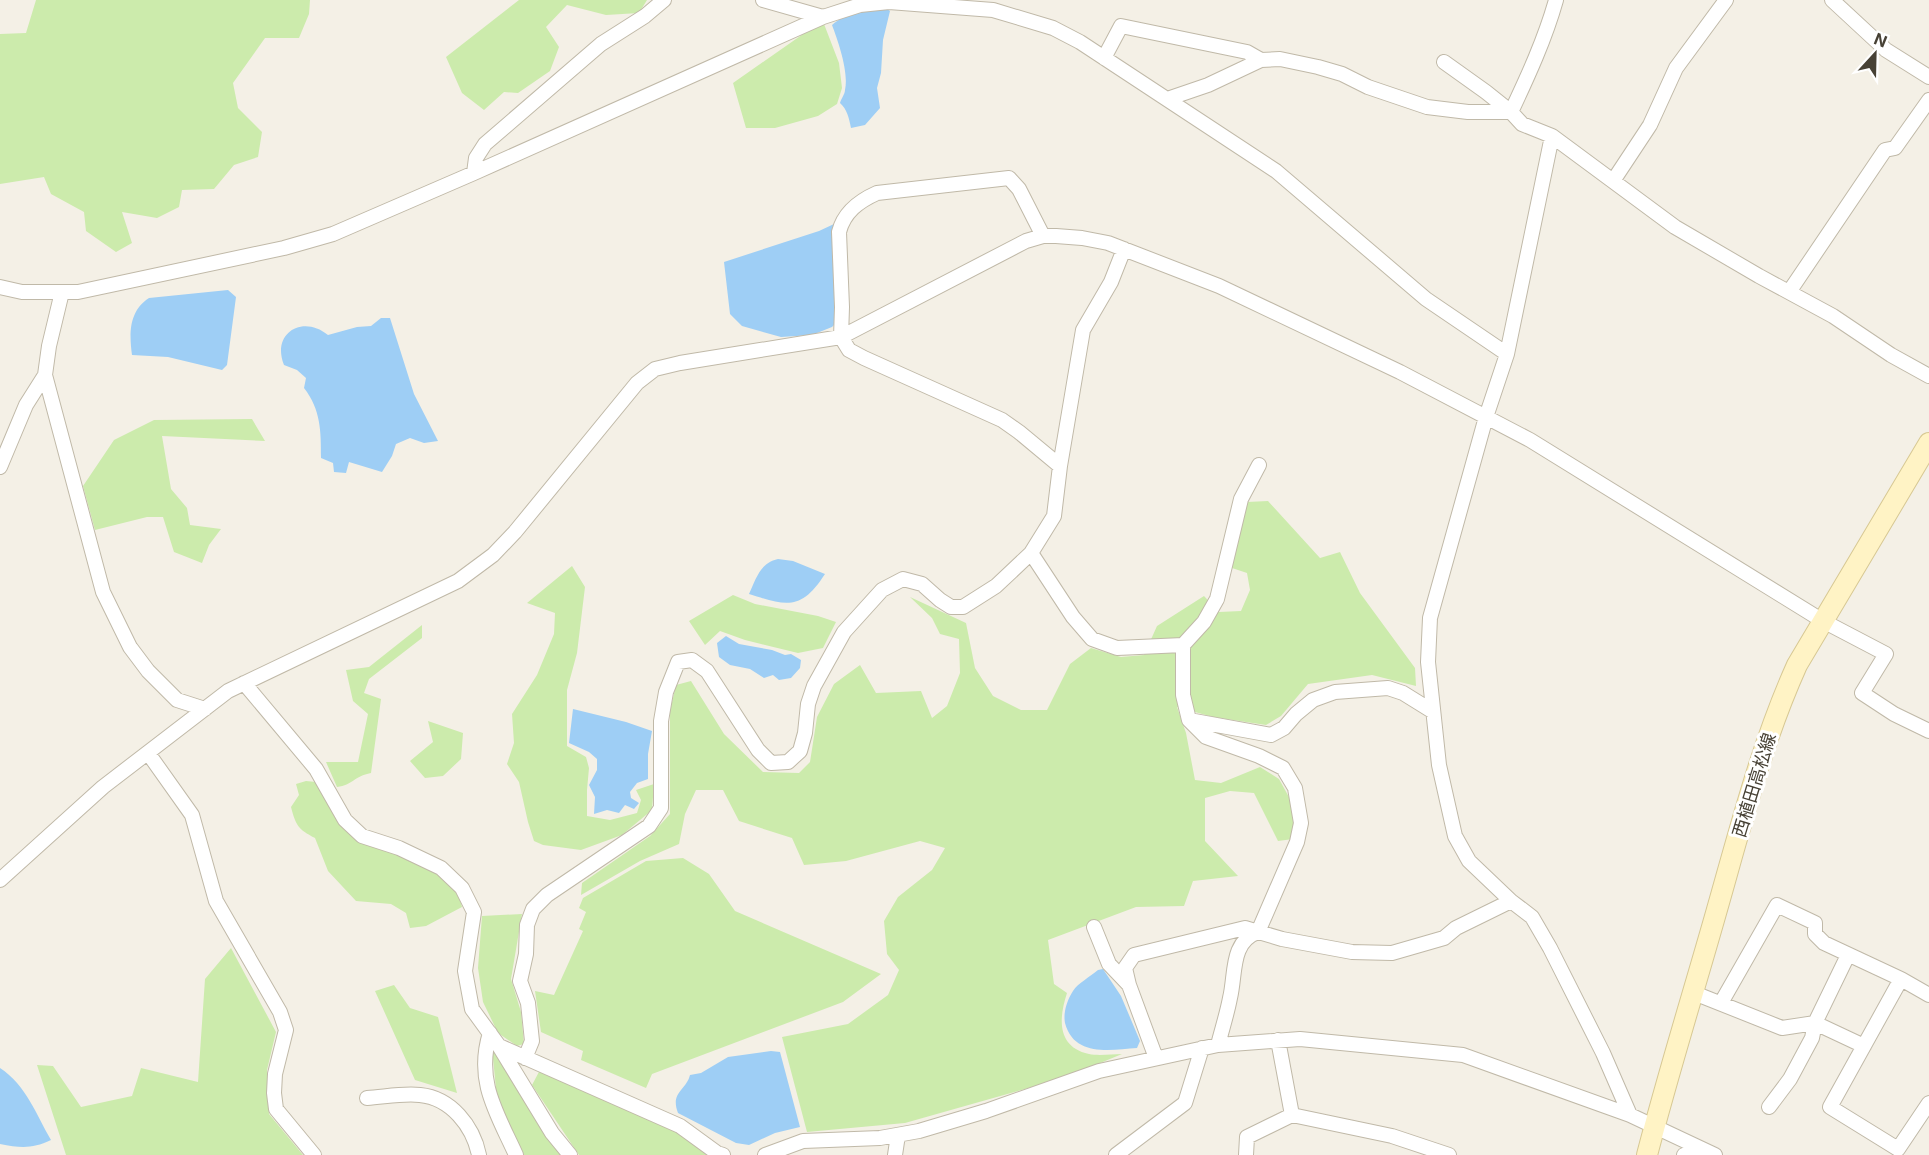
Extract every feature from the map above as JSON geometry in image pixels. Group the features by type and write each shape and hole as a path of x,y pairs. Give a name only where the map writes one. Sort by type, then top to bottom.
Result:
{"main road":[{"name":"西植田高松線","path":"1647,1155 1767,740 1783,697 1797,665 1929,443"}],"street":[{"path":"474,173 476,158 485,144 601,44 645,16 664,0"},
{"path":"763,0 823,17"},
{"path":"1511,112 1534,61 1556,0"},
{"path":"1613,181 1650,125 1676,68 1726,0"},
{"path":"1832,0 1886,50 1929,76"},
{"path":"0,287 22,292 78,291 284,248 333,234 823,17 860,5 889,2 993,10 1053,28 1080,42 1276,171 1426,299 1507,354"},
{"path":"1104,58 1121,27 1247,52 1261,60"},
{"path":"1167,99 1208,85 1261,60 1280,59 1342,74 1368,87 1427,107 1468,112 1511,112"},
{"path":"1444,62 1486,92 1522,124 1552,136 1675,227 1833,316 1891,355 1929,376"},
{"path":"1789,292 1885,150 1895,148 1929,100"},
{"path":"1552,136 1507,354 1486,417 1430,618 1428,662 1439,765 1455,836 1469,861 1511,902 1532,918 1550,948 1603,1053 1630,1115"},
{"path":"1043,236 1019,189 1009,178 877,193 862,199 851,210 839,232 841,337 849,350 864,358 1002,420 1060,466"},
{"path":"0,880 104,787 228,691 458,581 493,555 515,532 637,383 655,369 841,337 1026,241 1043,236 1083,238 1108,243 1219,286 1400,372 1530,440 1823,621 1886,654 1862,693 1894,714 1929,731"},
{"path":"525,1058 532,1041 528,1003 520,981 526,954 527,925 533,909 547,895 649,826 661,808 661,721 666,692 678,662 692,660 707,671 758,750 771,763 788,762 800,752 805,733 808,704 814,686 844,632 882,590 903,579 922,584 951,607 963,607 996,586 1031,553 1054,516 1083,330 1111,282 1124,249"},
{"path":"62,292 49,346 45,375 103,592 130,647 148,671 177,700 205,709"},
{"path":"0,467 26,405 45,375"},
{"path":"1258,932 1297,842 1301,823 1295,788 1283,768 1259,756 1206,737 1188,720 1183,695 1183,645 1204,622 1217,599 1241,499 1259,465"},
{"path":"1031,553 1073,617 1092,639 1117,648 1183,645"},
{"path":"244,683 316,769 345,820 362,836 399,848 441,868 462,888 474,912 465,971 472,1009 499,1046 552,1133 570,1155"},
{"path":"1188,720 1271,735 1284,728 1313,700 1335,692 1388,688 1403,693 1432,711"},
{"path":"148,753 192,815 216,902 280,1012 286,1030 275,1074 276,1109 314,1155"},
{"path":"1156,1058 1125,968 1134,956 1245,928 1282,939 1352,952 1392,953 1444,938 1456,928 1511,902"},
{"path":"1721,1003 1777,905 1815,923 1815,934 1824,943 1901,979 1929,995"},
{"path":"1094,927 1109,964 1129,985"},
{"path":"1218,1045 1231,997 1234,963 1238,951 1247,935 1258,932"},
{"path":"1769,1107 1790,1079 1812,1038 1815,1023 1848,955"},
{"path":"1901,979 1830,1107 1898,1149 1929,1103"},
{"path":"1694,993 1782,1028 1815,1023 1864,1046"},
{"path":"490,1033 483,1066 490,1099 516,1155"},
{"path":"765,1155 803,1141 880,1138 919,1131 986,1111 1099,1071 1156,1058 1218,1045 1300,1038 1463,1055 1630,1115 1708,1152"},
{"path":"1278,1040 1292,1115"},
{"path":"499,1046 680,1126 723,1155"},
{"path":"1116,1155 1185,1102 1202,1048"},
{"path":"368,1098 420,1095 439,1100 454,1109 468,1127 479,1155"},
{"path":"1246,1155 1247,1137 1292,1115 1392,1136 1449,1155"},
{"path":"895,1155 898,1134"},
{"path":"1683,1155 1708,1152"}],"green space":[{"path":"36,0 310,0 309,14 299,38 265,38 233,83 238,108 262,132 258,157 234,165 214,189 182,190 179,207 157,218 122,212 132,243 116,252 86,231 84,212 51,194 44,177 0,184 0,34 26,33"},
{"path":"519,0 647,0 639,13 606,15 567,5 546,27 559,47 550,71 518,93 504,92 484,110 462,93 446,57"},
{"path":"824,24 839,63 842,88 837,104 818,116 775,128 746,128 733,83 806,32"},
{"path":"252,419 265,441 162,436 171,489 187,508 190,525 221,529 209,545 202,563 174,552 163,517 147,517 95,530 83,486 114,440 154,420"},
{"path":"1268,501 1320,558 1340,552 1360,593 1415,668 1416,686 1372,675 1308,684 1281,716 1266,725 1213,717 1177,707 1186,733 1195,780 1221,783 1260,767 1279,779 1295,808 1293,839 1278,841 1254,793 1230,791 1205,798 1205,841 1238,876 1193,881 1184,906 1136,907 1048,940 1054,984 1067,993 1062,1012 1065,1038 1078,1050 1089,1054 1122,1054 1064,1078 905,1123 807,1132 782,1037 848,1024 888,995 899,970 887,954 884,921 898,897 932,870 945,848 920,841 846,861 804,865 792,838 739,821 723,790 696,790 685,814 679,844 640,861 581,895 582,883 650,836 670,814 670,711 676,685 691,681 724,734 763,772 799,773 810,762 817,717 834,684 860,665 876,693 921,691 932,718 947,706 960,673 959,639 940,634 932,618 910,597 966,623 975,668 993,696 1021,710 1047,710 1070,664 1091,648 1121,657 1144,655 1157,626 1204,596 1219,612 1241,611 1250,590 1247,573 1232,568 1247,502"},
{"path":"572,566 585,587 577,653 567,690 567,746 586,757 589,768 587,816 610,820 637,813 641,800 636,790 654,784 652,810 622,835 581,850 543,845 534,841 519,782 507,764 514,743 512,714 537,675 554,634 555,613 527,603"},
{"path":"733,595 755,604 818,616 836,622 823,648 798,653 745,640 720,631 705,645 689,621"},
{"path":"422,625 422,638 369,679 364,693 381,699 371,773 337,787 326,762 358,762 368,714 353,701 346,670 369,667"},
{"path":"428,721 463,733 461,759 443,776 425,778 410,761 433,742"},
{"path":"306,781 316,782 341,824 435,871 457,888 462,907 426,926 410,928 406,913 391,904 356,901 328,871 315,838 301,829 294,819 291,807 299,795 296,784"},
{"path":"683,858 709,874 735,911 881,974 843,1002 652,1074 646,1088 581,1060 583,1051 541,1032 535,991 554,995 583,931 579,929 586,912 579,908 583,898 646,861"},
{"path":"522,914 511,979 521,1012 524,1044 517,1046 498,1033 483,1002 478,968 482,916"},
{"path":"231,948 276,1032 267,1070 269,1114 303,1155 66,1155 37,1065 53,1066 81,1107 132,1096 141,1068 198,1082 205,979"},
{"path":"394,985 410,1008 438,1017 457,1093 415,1080 375,991"},
{"path":"492,1048 563,1155 524,1155 497,1099"},
{"path":"540,1070 675,1130 707,1155 579,1155 532,1085"}],"water":[{"path":"887,9 890,11 883,40 881,73 877,88 880,108 865,125 851,128 846,111 840,103 845,92 846,74 832,25 844,17"},
{"path":"834,224 836,323 832,327 812,335 781,337 742,326 730,314 724,262"},
{"path":"228,290 236,297 227,365 222,370 168,357 132,355 131,331 134,316 142,303 149,298"},
{"path":"381,318 390,318 414,394 438,441 424,443 410,438 396,444 382,472 349,462 346,473 334,472 333,463 321,458 319,421 314,404 304,388 306,378 297,370 284,365 281,354 282,344 292,330 300,327 309,326 328,335 357,327 371,326"},
{"path":"778,559 793,561 825,574 816,586 800,600 783,603 749,594 763,568"},
{"path":"726,636 739,644 772,650 785,655 791,654 801,660 800,668 791,678 779,680 773,675 764,678 750,669 730,665 719,657 717,643"},
{"path":"573,709 652,731 648,754 648,779 637,783 630,792 631,798 639,803 634,809 625,805 619,813 607,810 594,814 595,797 589,785 597,770 597,759 589,752 569,743"},
{"path":"1103,969 1121,996 1140,1041 1137,1048 1105,1050 1085,1046 1076,1042 1065,1023 1066,1007 1075,988 1098,970"},
{"path":"771,1051 780,1052 800,1127 775,1133 749,1145 736,1143 678,1113 677,1096 690,1075 701,1073 728,1057"},
{"path":"0,1068 24,1091 51,1140 26,1147 0,1144"}]}
